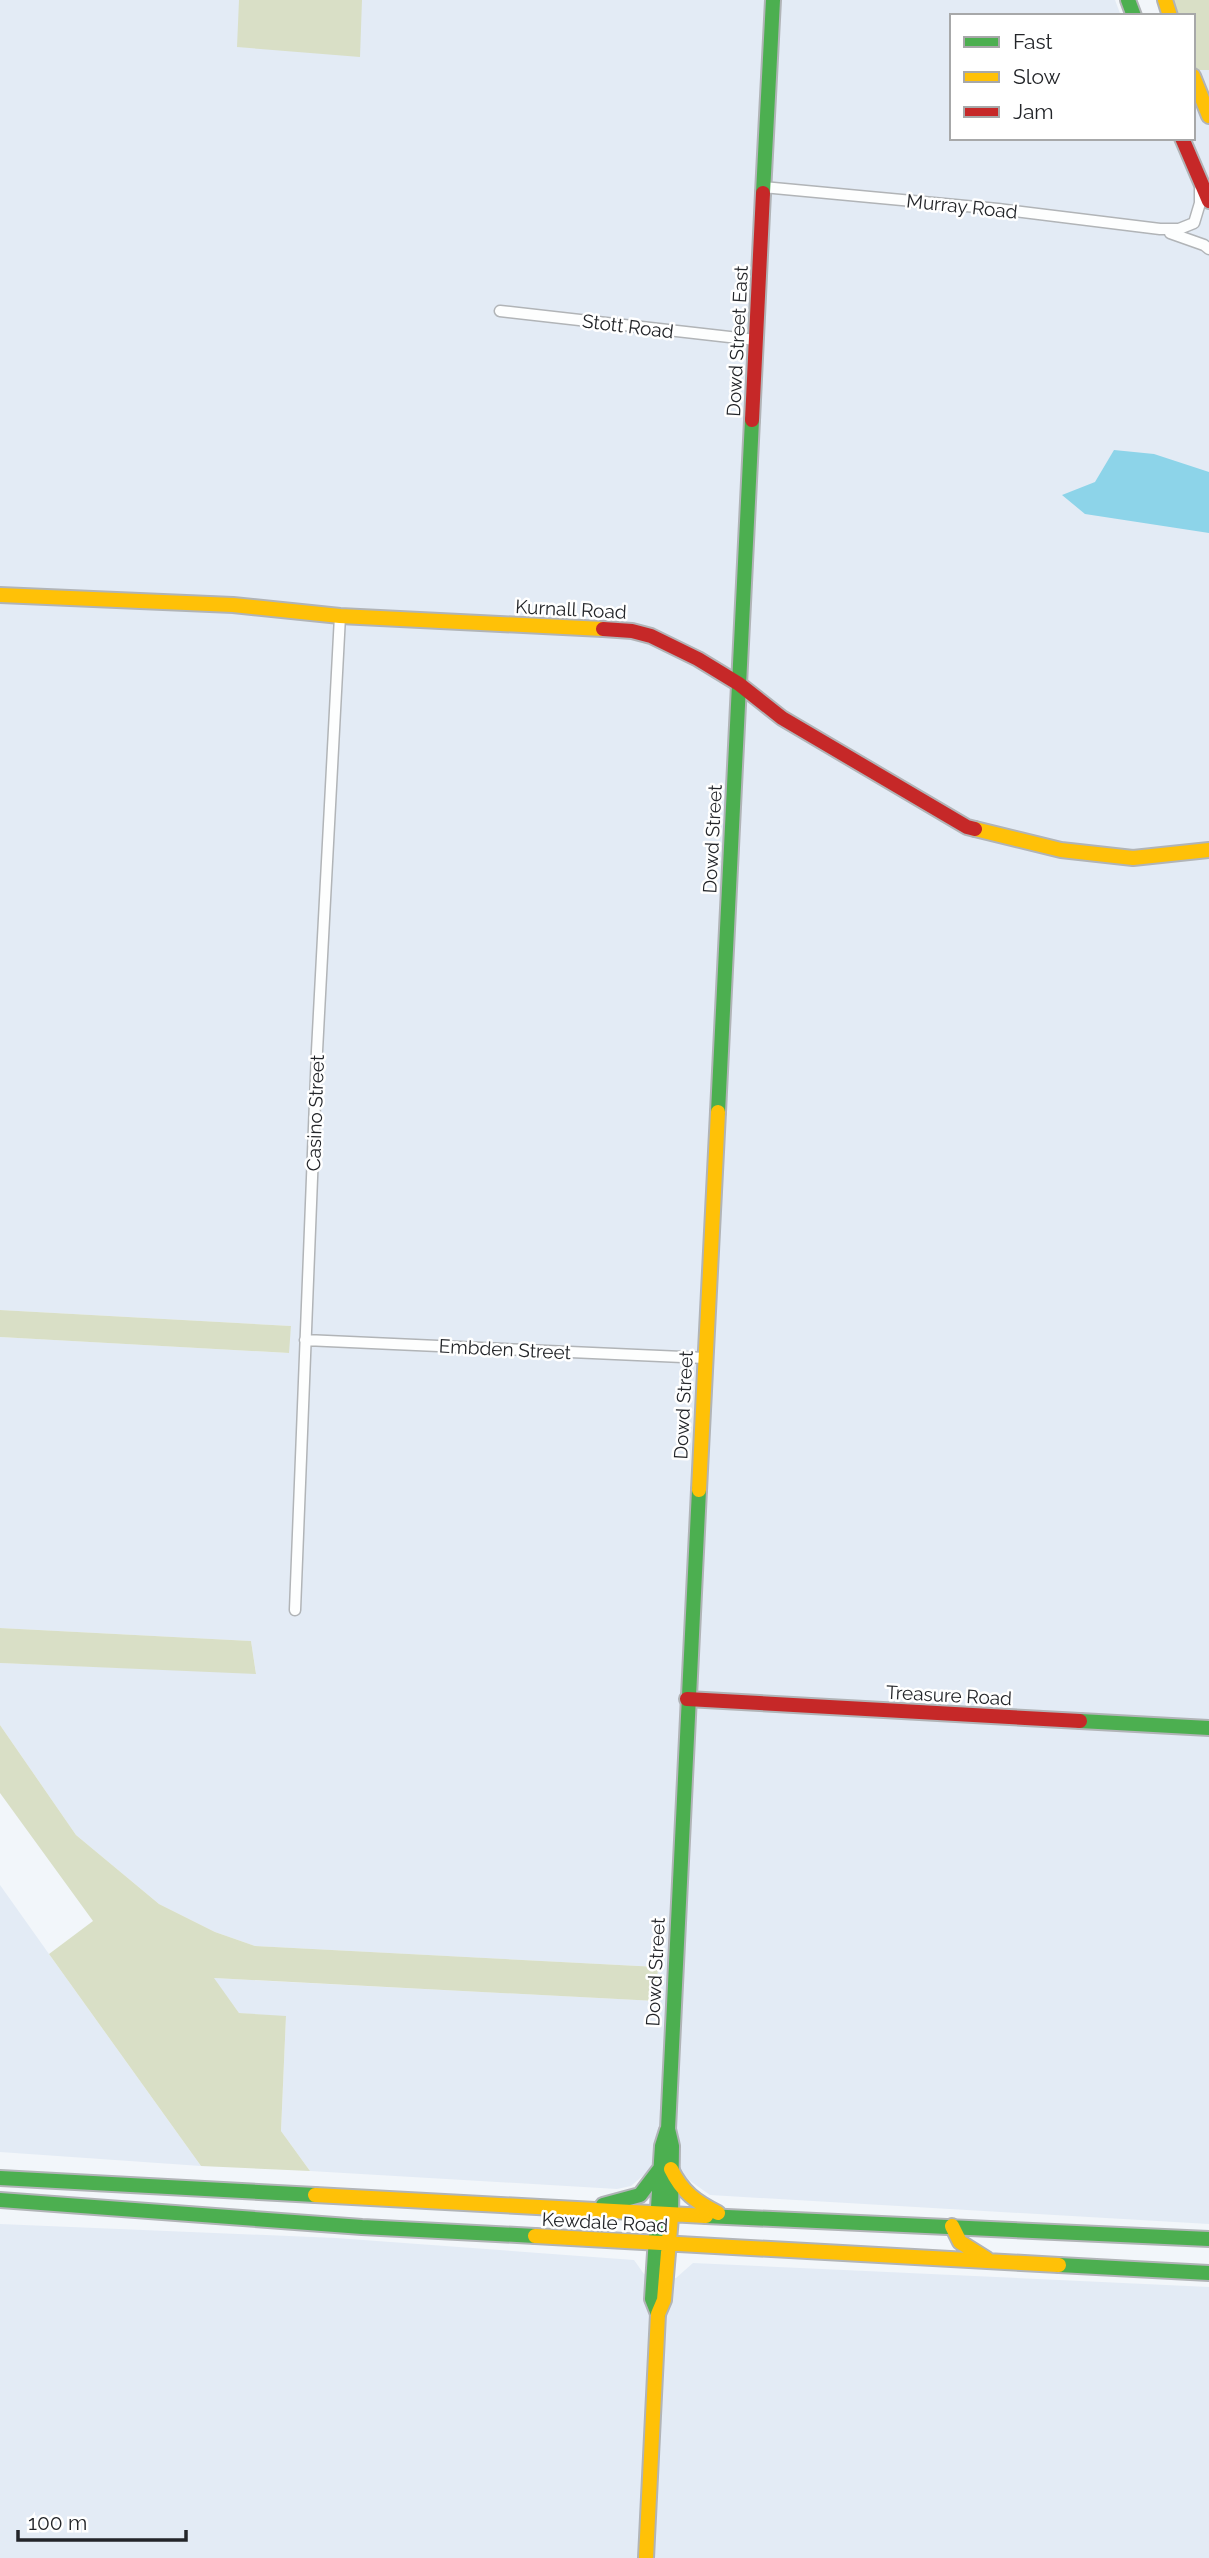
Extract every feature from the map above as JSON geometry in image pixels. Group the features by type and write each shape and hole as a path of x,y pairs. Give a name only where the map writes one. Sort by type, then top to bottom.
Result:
{"main road":[{"name":"Dowd Street East","path":"739,684 773,0"},
{"path":"1195,81 1209,116"},
{"path":"1183,140 1209,201"},
{"name":"Kurnall Road","path":"0,595 233,605 340,616 632,631 651,636 698,659 739,684 782,718 967,827 1060,850 1133,858 1209,850"},
{"name":"Dowd Street","path":"646,2558 659,2314 664,2300 662,2244 665,2169 672,2146 668,2129 687,1699 739,684"},
{"name":"Treasure Road","path":"687,1699 1209,1728"},
{"path":"590,2209 640,2195 665,2169 690,2198 725,2216"},
{"name":"Kewdale Road","path":"0,2178 664,2214 1209,2239"},
{"path":"134,2186 134,2210"},
{"name":"Kewdale Road","path":"0,2200 362,2227 1209,2273"},
{"path":"952,2226 953,2235 959,2242 992,2262"}],"street":[{"name":"Murray Road","path":"763,187 1179,229 1194,223 1200,203 1199,179"},
{"name":"Murray Road","path":"1160,229 1209,249"},
{"name":"Stott Road","path":"500,311 756,340"},
{"name":"Casino Street","path":"295,1611 317,1051 340,616"},
{"name":"Embden Street","path":"305,1339 705,1358"}],"shaded area":[{"path":"0,0 1115,0 1120,14 950,14 950,140 1195,140 1195,70 1209,70 1209,2224 710,2195 683,2176 645,2174 631,2186 617,2189 310,2171 281,2131 286,2017 239,2013 213,1978 656,2001 658,1967 255,1946 215,1932 159,1904 76,1835 0,1725 0,1663 256,1673 251,1641 0,1628 0,1337 288,1353 291,1326 0,1310"},
{"path":"0,1885 49,1954 201,2166 0,2152"},
{"path":"0,2224 336,2238 634,2260 644,2274 676,2278 693,2263 1209,2287 1209,2558 0,2558"}],"green space":[{"path":"239,0 362,0 360,57 237,47"},
{"path":"1171,0 1209,0 1209,70 1196,70 1195,68 1195,14 1176,14"},
{"path":"0,1310 291,1326 289,1353 0,1337"},
{"path":"0,1628 251,1641 256,1674 0,1663"},
{"path":"0,1725 76,1835 159,1904 215,1932 255,1946 658,1967 656,2001 214,1978 239,2013 286,2016 281,2131 310,2171 201,2166 49,1954 93,1921 0,1793"}],"water":[{"path":"1114,450 1154,454 1209,472 1209,533 1085,514 1062,495 1095,482"}],"traffic: fast":[{"path":"763,193 773,0"},
{"path":"1128,0 1133,14"},
{"path":"718,1112 752,420"},
{"path":"671,2217 672,2146 668,2129 699,1490"},
{"path":"1080,1721 1209,1728"},
{"path":"658,2314 652,2299 662,2146 667,2130"},
{"path":"603,2205 640,2195 659,2170"},
{"path":"0,2178 315,2195"},
{"path":"0,2200 362,2227 535,2236"},
{"path":"706,2216 1209,2239"},
{"path":"1059,2265 1209,2273"}],"traffic: slow":[{"path":"1165,0 1169,14"},
{"path":"1195,81 1209,116"},
{"path":"0,595 233,605 340,616 603,629"},
{"path":"975,829 1061,850 1133,858 1209,850"},
{"path":"699,1490 718,1112"},
{"path":"671,2169 690,2196 718,2213"},
{"path":"315,2195 706,2216"},
{"path":"646,2558 658,2314 664,2300 671,2217"},
{"path":"952,2226 960,2242 987,2259"},
{"path":"535,2236 1059,2265"}],"traffic: jam":[{"path":"1183,140 1209,201"},
{"path":"752,420 763,193"},
{"path":"603,629 632,631 651,636 698,659 739,684 782,718 967,827 975,829"},
{"path":"687,1699 1080,1721"}]}
